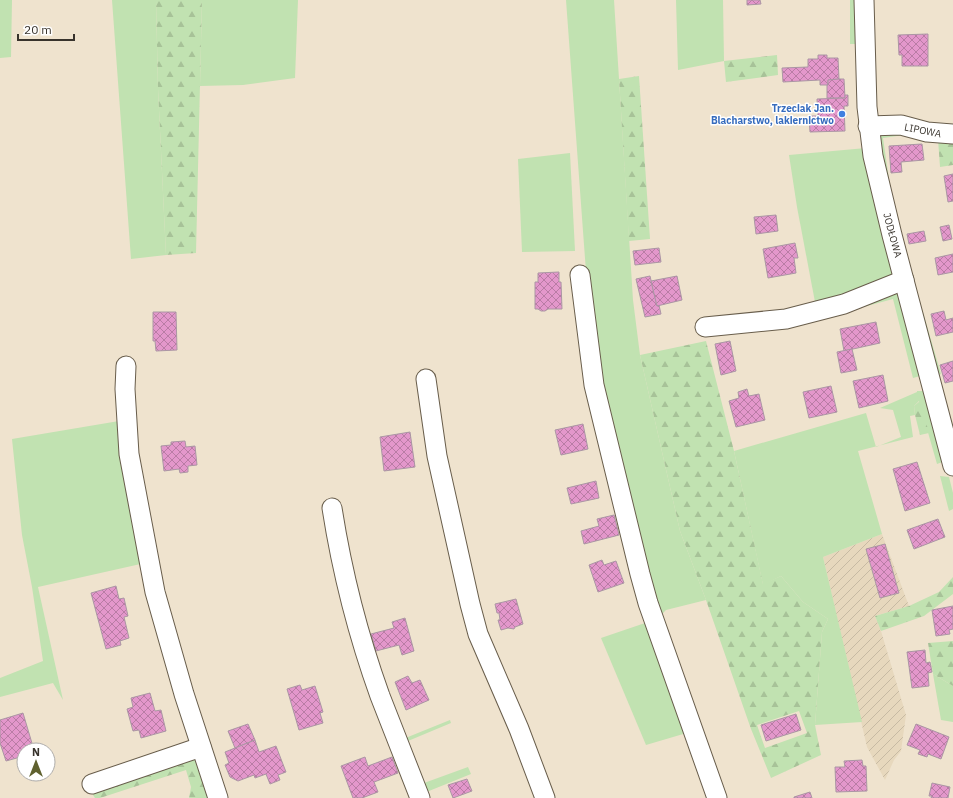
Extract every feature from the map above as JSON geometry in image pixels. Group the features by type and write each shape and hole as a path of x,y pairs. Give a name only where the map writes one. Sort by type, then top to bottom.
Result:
{"street":[{"name":"JODŁOWA","path":"864,0 868,126 878,178 953,466"},
{"name":"LIPOWA","path":"868,126 901,125 926,132 953,134"},
{"path":"580,276 594,385 640,574 648,603 717,798"},
{"path":"705,327 786,319 844,304 904,280"},
{"path":"126,366 125,389 129,454 158,604 184,694 218,798"},
{"path":"426,379 437,456 478,634 519,729 545,798"},
{"path":"332,508 342,566 354,612 380,696 420,798"},
{"path":"92,784 201,747"}],"shaded area":[{"path":"882,534 909,606 875,616 881,631 906,715 901,751 894,760 885,780 867,747 823,557"}],"green space":[{"path":"0,0 12,0 11,57 0,58"},
{"path":"112,0 156,0 158,89 166,255 131,259"},
{"path":"156,0 202,0 196,253 166,255 158,89"},
{"path":"202,0 298,0 295,78 243,85 200,86"},
{"path":"566,0 614,0 633,300 640,355 680,531 706,600 666,610 659,617 600,383 588,299"},
{"path":"676,0 723,0 724,61 678,70"},
{"path":"850,0 858,0 858,44 850,44"},
{"path":"777,55 778,75 726,82 724,61"},
{"path":"639,76 650,239 629,241 619,79"},
{"path":"883,135 904,135 883,138 890,186 900,227 895,229 879,137"},
{"path":"953,138 953,165 940,167 938,139"},
{"path":"866,148 894,274 886,283 815,302 789,155"},
{"path":"570,153 575,251 522,252 518,159"},
{"path":"896,292 899,294 920,376 913,378 893,299 826,317"},
{"path":"915,292 917,292 941,374 937,376"},
{"path":"706,341 734,451 763,584 781,576 803,602 828,619 822,632 815,725 821,755 771,778 751,729 680,531 640,355","holes":["799,711 807,733 765,748 757,725"]},
{"path":"917,391 925,391 945,461 937,464 919,401 914,406 915,415 910,416 913,437 880,445 901,437 893,410 880,408"},
{"path":"920,401 929,433 920,435 914,406"},
{"path":"866,413 876,446 858,451 882,534 823,557 862,722 815,725 822,632 828,619 803,602 781,576 763,585 734,451"},
{"path":"119,421 145,563 38,587 63,700 53,683 0,697 0,678 43,661 32,587 22,535 12,439"},
{"path":"940,476 949,477 953,493 953,509 949,511"},
{"path":"953,577 953,594 924,616 881,631 875,616 909,606 939,592"},
{"path":"648,622 690,732 646,745 601,638"},
{"path":"953,641 953,686 933,674 928,643"},
{"path":"933,674 953,686 953,722 941,720"},
{"path":"450,720 451,723 408,741 424,783 468,767 471,774 424,793 403,739"},
{"path":"196,755 209,798 189,798 191,787 186,770 100,798 95,798 93,795 95,790"}],"building":[{"path":"747,0 760,0 761,4 747,5"},
{"path":"928,34 928,66 902,66 902,55 899,55 898,35"},
{"path":"818,55 827,55 827,58 838,58 839,79 828,80 828,85 820,85 820,80 783,82 782,68 808,67 808,59 818,59"},
{"path":"844,79 845,98 827,98 828,80"},
{"path":"845,95 848,95 848,106 844,106 845,131 810,132 809,116 818,116 817,99 845,98"},
{"path":"922,144 924,160 901,162 902,172 891,173 889,146"},
{"path":"953,174 953,201 948,202 944,176"},
{"path":"776,215 778,231 756,234 754,217"},
{"path":"949,225 952,239 943,241 940,227"},
{"path":"924,231 926,241 909,244 907,234"},
{"path":"795,243 798,258 794,258 796,273 768,278 763,249"},
{"path":"659,248 661,262 635,265 633,251"},
{"path":"953,254 953,272 938,275 935,258"},
{"path":"559,272 562,309 548,309 541,311 535,309 535,282 538,282 538,273"},
{"path":"650,276 657,306 659,305 661,314 645,317 636,279"},
{"path":"677,276 682,300 657,306 651,281"},
{"path":"944,311 946,320 953,318 953,332 936,336 931,314"},
{"path":"153,312 176,312 177,350 156,351 155,341 153,341"},
{"path":"876,322 880,343 844,351 840,329"},
{"path":"730,341 736,371 721,375 715,344"},
{"path":"852,349 857,370 841,373 837,352"},
{"path":"953,361 953,381 945,383 940,365"},
{"path":"883,375 888,401 859,408 853,381"},
{"path":"831,386 837,412 809,418 803,392"},
{"path":"747,389 749,396 759,394 765,420 736,427 729,401 739,398 738,392"},
{"path":"583,424 588,449 561,455 555,430"},
{"path":"410,432 415,467 384,471 380,437"},
{"path":"185,441 186,447 195,446 197,465 188,466 188,472 180,473 179,469 164,471 161,446 171,445 171,442"},
{"path":"917,462 930,503 905,511 893,469"},
{"path":"596,481 599,498 571,504 567,488"},
{"path":"614,515 619,535 584,544 581,531 599,526 597,519"},
{"path":"938,519 945,537 914,549 907,530"},
{"path":"885,544 899,593 880,598 866,549"},
{"path":"602,560 604,565 616,561 624,583 598,592 589,565"},
{"path":"116,586 119,599 124,598 128,616 124,617 129,638 120,641 121,645 106,649 91,593"},
{"path":"516,599 523,624 515,627 514,629 508,628 501,630 498,620 500,620 499,613 497,613 495,604"},
{"path":"953,606 953,629 949,630 950,634 936,636 932,610"},
{"path":"405,618 414,651 402,655 399,645 376,651 371,634 394,628 392,622"},
{"path":"925,650 926,663 930,662 932,672 928,673 929,686 912,688 907,652"},
{"path":"408,676 412,683 420,680 429,700 406,710 395,682"},
{"path":"300,685 302,690 315,686 323,712 320,713 323,723 299,730 287,689"},
{"path":"150,693 155,711 161,710 166,731 141,738 139,730 133,731 127,709 133,707 131,698"},
{"path":"23,713 32,742 16,742 16,758 6,761 0,743 0,720"},
{"path":"796,714 801,730 766,741 761,725"},
{"path":"248,724 255,740 235,748 228,731"},
{"path":"916,724 949,737 941,759 928,754 927,757 918,754 920,750 907,745"},
{"path":"255,740 259,752 276,746 286,772 278,775 280,780 270,784 266,774 255,778 254,775 238,781 230,777 225,765 229,763 225,752"},
{"path":"365,757 368,766 392,757 398,773 374,782 378,792 362,798 353,798 341,766"},
{"path":"862,760 863,766 866,766 867,791 836,792 835,767 845,767 844,761"},
{"path":"467,779 472,791 453,798 448,785"},
{"path":"932,783 950,787 948,798 931,798 932,796 929,796"},
{"path":"810,792 812,798 794,798 794,797"}],"place":[{"name":"Trzeciak Jan. Blacharstwo, lakiernictwo","path":"842,114"}]}
